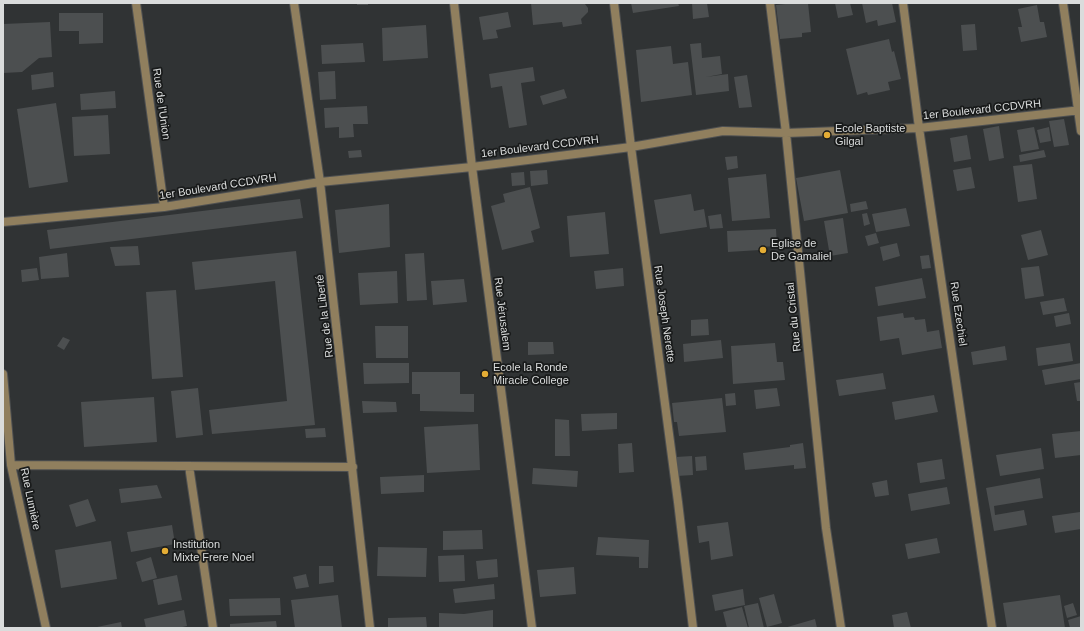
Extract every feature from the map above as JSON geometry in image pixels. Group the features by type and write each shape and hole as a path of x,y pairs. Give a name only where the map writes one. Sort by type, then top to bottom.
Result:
{"street":[{"name":"Rue de l'Union","path":"136,3 164,207"},
{"name":"Rue de la Liberté","path":"294,3 320,182 370,628"},
{"name":"Rue Jérusalem","path":"454,3 472,167 532,628"},
{"name":"Rue Joseph Nerette","path":"614,3 630,147 677,494 693,628"},
{"name":"Rue du Cristal","path":"770,3 786,133 826,520 841,628"},
{"name":"Rue Ezechiel","path":"903,3 919,128 992,628"},
{"path":"1063,3 1080,110 1081,131"},
{"name":"1er Boulevard CCDVRH","path":"3,222 164,207 320,182 472,167 630,147 723,131 786,133 919,128 1080,110"},
{"name":"Rue Lumière","path":"3,374 11,465 46,628"},
{"path":"11,465 353,466"},
{"path":"189,466 213,628"}],"building":[{"path":"357,3 368,3 368,5 357,5"},
{"path":"531,3 580,3 585,4 588,8 588,12 581,19 582,24 563,27 562,22 533,25"},
{"path":"631,3 678,3 679,6 633,13"},
{"path":"692,3 707,3 709,17 693,19"},
{"path":"808,3 811,32 802,33 802,37 780,39 776,5"},
{"path":"835,3 850,3 853,15 838,18"},
{"path":"862,3 892,3 896,22 878,26 877,20 866,23"},
{"path":"1037,5 1040,22 1044,22 1047,37 1021,42 1018,27 1022,27 1018,9"},
{"path":"508,12 511,27 496,30 498,38 483,40 479,17"},
{"path":"59,13 103,13 103,43 79,44 79,31 59,31"},
{"path":"50,22 52,57 39,58 22,72 3,73 3,24"},
{"path":"975,24 977,50 963,51 961,25"},
{"path":"426,25 428,58 383,61 382,28"},
{"path":"889,39 892,52 894,51 901,79 888,82 890,90 868,95 867,92 857,95 846,49"},
{"path":"363,43 365,62 322,64 321,45"},
{"path":"701,43 702,58 720,56 722,74 706,77 728,74 729,91 696,95 690,44"},
{"path":"671,46 673,64 688,62 692,95 641,102 636,50"},
{"path":"533,67 535,81 521,83 527,125 509,128 502,86 491,88 489,74"},
{"path":"335,71 336,99 320,100 318,72"},
{"path":"53,72 54,87 32,90 31,75"},
{"path":"747,75 752,107 739,108 734,77"},
{"path":"564,89 567,98 543,105 540,96"},
{"path":"115,91 116,108 81,110 80,94"},
{"path":"56,103 68,182 29,188 17,109"},
{"path":"367,106 368,124 353,124 354,137 339,138 339,127 325,128 324,108"},
{"path":"108,115 110,154 74,156 72,117"},
{"path":"1064,119 1069,145 1054,147 1049,121"},
{"path":"999,126 1004,158 989,161 983,129"},
{"path":"1034,127 1039,149 1021,152 1017,130"},
{"path":"1049,127 1051,141 1040,143 1037,130"},
{"path":"967,135 971,159 954,162 950,138"},
{"path":"361,150 362,157 349,158 348,151"},
{"path":"1044,150 1046,157 1020,162 1019,155"},
{"path":"737,156 738,168 727,170 725,157"},
{"path":"1032,164 1037,199 1018,202 1013,166"},
{"path":"971,167 975,188 957,191 953,170"},
{"path":"547,170 548,184 531,186 530,171"},
{"path":"840,170 848,213 804,221 796,178"},
{"path":"524,172 525,185 512,186 511,173"},
{"path":"766,174 770,218 732,221 728,178"},
{"path":"530,187 540,228 531,231 534,242 502,250 491,206 505,202 503,194"},
{"path":"691,194 694,211 704,209 707,227 660,234 654,200"},
{"path":"300,199 303,218 50,249 47,230"},
{"path":"866,201 868,209 851,212 850,204"},
{"path":"389,204 390,247 339,253 335,210"},
{"path":"906,208 910,226 876,232 872,214"},
{"path":"605,212 609,254 570,257 567,216"},
{"path":"867,213 870,224 864,226 862,214"},
{"path":"721,214 723,228 710,229 708,216"},
{"path":"843,218 848,253 830,256 824,221"},
{"path":"776,229 777,246 759,247 760,250 728,252 727,231"},
{"path":"1041,230 1048,255 1028,260 1021,235"},
{"path":"876,233 879,243 868,246 865,236"},
{"path":"897,243 900,256 883,261 880,247"},
{"path":"138,246 140,265 115,266 110,247"},
{"path":"296,251 315,425 212,434 209,410 287,401 275,281 195,290 192,262"},
{"path":"67,253 69,277 41,279 39,257"},
{"path":"424,253 427,300 407,301 405,254"},
{"path":"929,255 931,268 922,269 920,256"},
{"path":"1039,266 1044,296 1025,299 1021,268"},
{"path":"37,268 39,280 22,282 21,270"},
{"path":"623,268 624,286 596,289 594,271"},
{"path":"397,271 398,303 360,305 358,273"},
{"path":"922,278 926,298 878,306 875,287"},
{"path":"464,279 467,302 433,305 431,281"},
{"path":"176,290 183,377 152,379 146,292"},
{"path":"1064,298 1067,311 1043,315 1040,302"},
{"path":"903,313 904,318 914,317 915,320 925,319 927,332 939,330 942,348 902,355 899,338 880,341 877,317"},
{"path":"1069,313 1071,324 1056,327 1054,316"},
{"path":"708,319 709,335 691,336 691,320"},
{"path":"375,326 408,326 408,358 376,358"},
{"path":"63,337 70,340 64,350 57,346"},
{"path":"721,340 723,358 684,362 683,344"},
{"path":"528,342 553,342 554,354 528,355"},
{"path":"775,343 777,362 783,362 785,380 733,384 731,346"},
{"path":"1070,343 1073,361 1038,366 1036,348"},
{"path":"1005,346 1007,360 973,365 971,352"},
{"path":"363,363 409,363 409,383 364,384"},
{"path":"1081,363 1081,379 1045,385 1042,370"},
{"path":"412,372 460,372 460,394 474,394 474,412 420,411 420,394 412,394"},
{"path":"883,373 886,389 839,396 836,380"},
{"path":"1081,382 1081,401 1077,401 1074,383"},
{"path":"198,388 203,435 176,438 171,391"},
{"path":"777,388 780,406 756,409 754,390"},
{"path":"735,393 736,405 726,406 725,394"},
{"path":"934,395 938,412 895,420 892,402"},
{"path":"154,397 157,442 84,447 81,402"},
{"path":"722,398 726,432 679,436 677,422 674,422 672,403"},
{"path":"362,401 396,402 397,412 363,413"},
{"path":"617,413 617,429 582,431 581,414"},
{"path":"555,419 569,420 570,456 555,456"},
{"path":"478,424 480,470 427,473 424,427"},
{"path":"325,428 326,437 306,438 305,429"},
{"path":"1081,431 1081,455 1055,458 1052,434"},
{"path":"632,443 634,472 619,473 618,444"},
{"path":"803,443 806,468 794,469 794,465 745,470 743,453 790,447 790,445"},
{"path":"1041,448 1044,469 1000,476 996,455"},
{"path":"692,456 693,475 677,476 676,457"},
{"path":"706,456 707,470 696,471 695,457"},
{"path":"942,459 945,479 920,483 917,463"},
{"path":"533,468 578,471 577,487 532,484"},
{"path":"424,475 424,492 381,494 380,477"},
{"path":"1040,478 1043,498 994,506 995,515 1024,510 1027,525 994,531 986,488"},
{"path":"887,480 889,495 875,497 872,483"},
{"path":"157,485 162,498 121,503 119,489"},
{"path":"947,487 950,504 911,511 908,494"},
{"path":"88,499 96,521 76,527 69,505"},
{"path":"1080,512 1081,529 1055,533 1052,516"},
{"path":"728,522 733,556 711,560 709,541 699,543 697,526"},
{"path":"172,525 175,544 131,552 127,532"},
{"path":"482,530 483,549 443,550 443,531"},
{"path":"598,537 649,540 648,568 639,568 639,557 596,555"},
{"path":"937,538 940,553 908,559 905,544"},
{"path":"111,541 117,579 61,588 55,550"},
{"path":"378,547 427,548 426,577 377,576"},
{"path":"464,555 465,581 439,582 438,556"},
{"path":"151,557 157,578 142,582 136,562"},
{"path":"497,559 498,577 478,579 476,561"},
{"path":"319,566 333,566 334,582 319,584"},
{"path":"574,567 576,594 540,597 537,570"},
{"path":"306,574 309,587 296,589 293,577"},
{"path":"177,575 182,600 158,605 153,580"},
{"path":"494,584 495,599 455,603 453,589"},
{"path":"743,589 745,605 715,611 712,595"},
{"path":"774,594 782,623 767,627 759,598"},
{"path":"338,595 342,628 295,628 291,600"},
{"path":"1060,595 1065,628 1007,628 1003,603"},
{"path":"280,598 281,615 230,616 229,599"},
{"path":"758,603 764,628 749,628 744,606"},
{"path":"1073,603 1077,615 1067,618 1064,606"},
{"path":"742,607 748,628 727,628 723,612"},
{"path":"184,610 187,626 178,628 146,628 144,619"},
{"path":"493,610 493,628 439,628 439,613 464,614"},
{"path":"907,612 911,628 894,628 892,615"},
{"path":"1081,616 1081,628 1070,628 1068,620"},
{"path":"426,617 427,628 388,628 388,618"},
{"path":"815,619 817,628 784,628"},
{"path":"276,621 277,628 230,628 230,624"},
{"path":"121,622 122,628 97,628 97,627"}],"place":[{"name":"Ecole Baptiste Gilgal","path":"827,135"},
{"name":"Eglise de De Gamaliel","path":"763,250"},
{"name":"Ecole la Ronde Miracle College","path":"485,374"},
{"name":"Institution Mixte Frere Noel","path":"165,551"}]}
